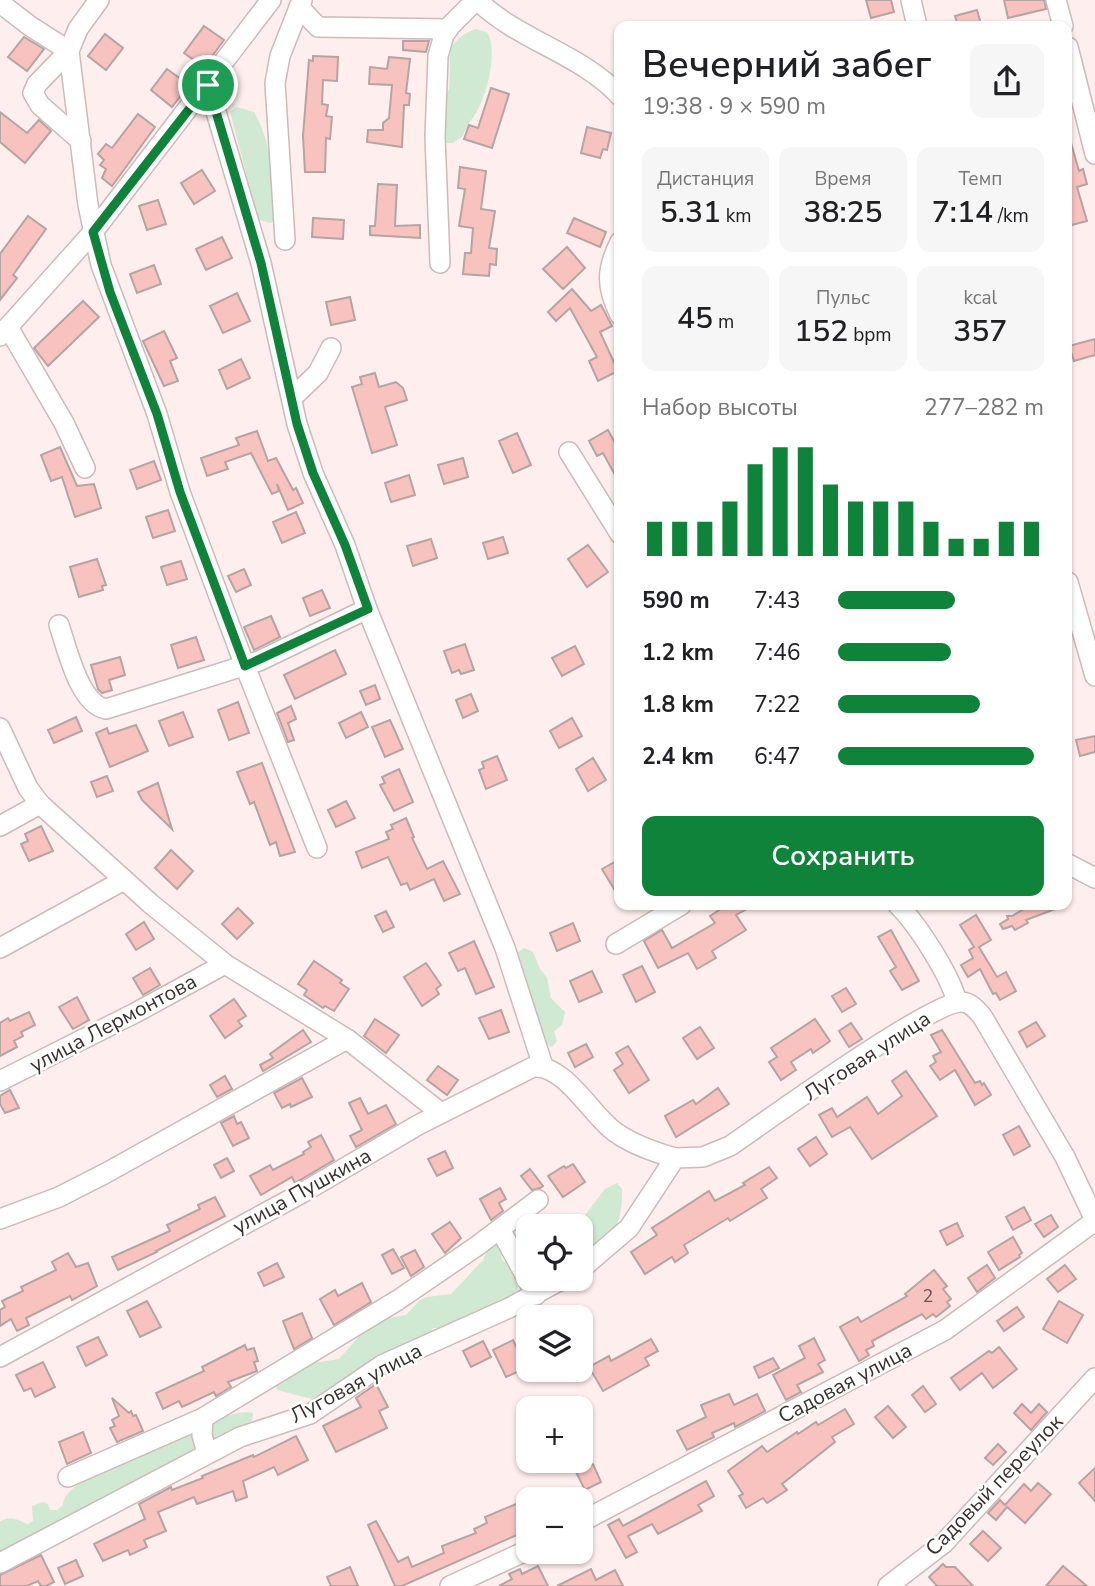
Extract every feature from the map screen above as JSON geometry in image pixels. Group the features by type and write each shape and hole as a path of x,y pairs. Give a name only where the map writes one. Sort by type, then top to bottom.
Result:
{"street":[{"path":"81,141 40,104 33,93 37,84 69,51 78,29 99,0"},
{"path":"85,468 64,423 4,331 93,232 271,0"},
{"path":"440,263 435,137 440,45 448,29 477,0 490,13 592,71 614,91"},
{"path":"911,0 916,21"},
{"path":"1056,0 1062,21"},
{"path":"0,3 69,51 93,232 110,292 157,414 180,492 317,848"},
{"path":"300,4 318,27 448,29"},
{"path":"285,240 275,83 280,56 300,4"},
{"path":"1072,63 1095,154"},
{"path":"208,85 261,263 292,398 313,473 345,545 368,609 505,948 543,1066 567,1082 612,1131 629,1142 675,1158 629,1228 593,1259"},
{"path":"614,255 608,281 614,304"},
{"path":"292,398 318,373 331,348"},
{"path":"569,452 614,524"},
{"path":"1072,596 1095,676"},
{"path":"59,625 78,680 89,698 101,708 123,706 184,683 245,666 368,609"},
{"path":"0,729 28,788 40,804 124,880 226,964 347,1039 441,1113"},
{"path":"0,826 40,804"},
{"path":"1072,866 1095,878"},
{"path":"0,948 124,880"},
{"path":"616,944 673,910"},
{"path":"902,910 916,927 948,979 957,1002 969,1004 982,1016 1065,1157 1095,1220"},
{"name":"улица Лермонтова","path":"0,1081 226,964"},
{"name":"Луговая улица","path":"675,1158 703,1157 730,1146 910,1026 957,1002"},
{"path":"0,1219 59,1197 106,1173 347,1039"},
{"name":"улица Пушкина","path":"0,1357 302,1193 441,1113 519,1072 543,1066"},
{"path":"68,1477 204,1418 398,1300 538,1200"},
{"name":"Садовая улица","path":"593,1516 945,1330 1095,1220"},
{"path":"500,1229 536,1295"},
{"name":"Луговая улица","path":"0,1563 240,1437 310,1414 382,1365 543,1291"},
{"name":"Садовый переулок","path":"888,1586 944,1543 1095,1378"},
{"path":"204,1418 202,1434 207,1453"},
{"path":"450,1586 516,1556"}],"green space":[{"path":"475,29 487,32 492,49 486,90 463,136 453,143 445,143 440,115 449,89 450,54 457,41"},
{"path":"236,107 254,112 269,151 275,221 270,223 260,220 257,214 230,112"},
{"path":"524,948 533,952 547,978 551,998 565,1012 562,1025 554,1031 557,1041 552,1047 544,1043 516,961 517,953"},
{"path":"617,1183 622,1189 621,1212 609,1239 593,1251 593,1214 586,1214 605,1189"},
{"path":"494,1243 499,1244 502,1260 516,1277 515,1297 443,1328 433,1328 428,1338 324,1396 312,1399 277,1390 276,1386 283,1378 313,1363 339,1359 362,1333 383,1319 406,1315 420,1300 427,1297 451,1294 483,1260"},
{"path":"253,1413 251,1428 216,1444 208,1441 208,1431 216,1423 231,1415"},
{"path":"192,1435 198,1449 0,1557 0,1522 11,1518 28,1524 33,1521 32,1506 43,1502 48,1504 50,1510 57,1510 63,1505 68,1494 97,1471 161,1443"}],"building":[{"path":"866,0 891,0 894,12 871,18"},
{"path":"1004,0 1044,0 1046,9 1008,18"},
{"path":"977,10 980,21 956,21 955,16"},
{"path":"204,26 224,40 204,67 184,53"},
{"path":"105,34 123,48 106,70 88,56"},
{"path":"24,37 44,49 27,71 8,57"},
{"path":"403,41 429,41 426,52 403,50"},
{"path":"313,56 338,57 337,81 323,80 322,104 328,105 326,116 332,117 330,139 326,138 325,172 305,172 303,136 309,60 313,61"},
{"path":"389,57 410,59 406,93 410,94 409,105 404,105 402,147 367,142 368,130 383,130 383,123 389,118 392,85 369,84 370,67 387,69"},
{"path":"167,69 189,85 172,107 151,90"},
{"path":"491,88 509,94 492,148 464,139 469,125 478,128"},
{"path":"0,112 27,133 39,120 51,131 25,163 0,142"},
{"path":"138,114 155,127 112,186 102,178 106,169 100,165 104,160 98,154 106,144 112,148"},
{"path":"587,127 611,133 607,150 603,149 600,158 581,153"},
{"path":"1072,146 1079,171 1083,169 1087,184 1077,187 1087,221 1072,225"},
{"path":"460,167 486,171 481,209 495,211 489,248 497,249 496,265 490,264 489,276 463,274 465,253 471,253 473,228 459,226 465,189 458,188"},
{"path":"202,170 215,191 194,204 181,183"},
{"path":"378,184 397,185 395,226 420,225 420,238 370,235 370,226 375,226"},
{"path":"158,200 166,224 147,230 139,206"},
{"path":"28,216 46,229 13,275 17,278 0,300 0,254"},
{"path":"313,218 344,220 343,239 312,237"},
{"path":"574,218 606,232 600,247 567,233"},
{"path":"222,237 232,258 206,270 196,249"},
{"path":"567,247 585,268 563,289 543,269"},
{"path":"154,265 161,284 137,293 130,274"},
{"path":"572,289 591,311 601,305 612,326 600,332 614,362 614,373 598,381 589,361 597,357 570,308 556,321 548,312"},
{"path":"237,293 250,321 223,333 210,306"},
{"path":"350,297 355,320 331,325 326,302"},
{"path":"83,301 99,317 48,366 34,348"},
{"path":"164,331 177,358 170,361 178,381 164,386 143,341"},
{"path":"1095,339 1095,355 1074,361 1072,345"},
{"path":"241,359 250,378 227,389 219,370"},
{"path":"375,373 379,387 396,382 403,388 407,400 385,407 397,445 372,453 352,387 362,384 360,377"},
{"path":"608,430 614,441 614,473 603,453 597,456 589,441"},
{"path":"257,431 268,461 276,458 303,503 288,510 277,484 279,491 272,494 251,453 225,462 228,469 207,476 201,458 239,445 236,438"},
{"path":"517,433 531,465 513,473 499,441"},
{"path":"60,447 77,486 94,484 101,508 75,517 62,477 51,481 41,455"},
{"path":"463,458 468,477 444,484 438,465"},
{"path":"154,461 161,480 137,489 130,470"},
{"path":"409,475 415,495 391,502 385,483"},
{"path":"168,510 175,531 153,538 146,517"},
{"path":"296,512 305,533 282,543 273,522"},
{"path":"503,537 508,553 488,559 483,543"},
{"path":"431,539 437,558 413,566 407,546"},
{"path":"588,545 608,572 587,587 568,559"},
{"path":"97,559 106,585 102,586 103,590 79,597 70,567"},
{"path":"181,561 187,579 167,585 161,567"},
{"path":"244,569 251,585 236,592 228,576"},
{"path":"322,590 330,608 310,616 303,598"},
{"path":"271,616 280,637 254,650 244,627"},
{"path":"196,637 204,660 178,668 171,645"},
{"path":"465,644 474,670 461,674 459,670 452,673 444,651"},
{"path":"575,646 584,664 562,676 552,658"},
{"path":"335,650 346,674 295,699 284,675"},
{"path":"120,657 125,675 109,680 112,690 102,693 98,689 91,665"},
{"path":"375,685 380,699 366,705 360,691"},
{"path":"471,694 478,711 463,718 456,700"},
{"path":"238,702 249,733 229,740 218,710"},
{"path":"291,706 296,719 288,723 294,740 288,742 277,713"},
{"path":"183,712 193,737 169,746 159,721"},
{"path":"361,712 368,727 346,738 339,723"},
{"path":"76,717 82,731 54,743 48,730"},
{"path":"572,718 582,736 559,748 550,731"},
{"path":"390,720 403,749 385,757 372,727"},
{"path":"136,725 148,751 110,767 96,733 107,728 109,734"},
{"path":"1095,736 1095,752 1080,756 1076,740"},
{"path":"497,756 507,780 486,789 479,770 484,768 482,762"},
{"path":"593,758 606,780 588,791 576,769"},
{"path":"262,763 295,852 280,856 276,842 270,845 254,802 250,804 237,772"},
{"path":"399,769 413,802 394,811 380,785 385,783 382,777"},
{"path":"107,776 113,791 97,797 91,782"},
{"path":"158,783 172,829 142,800 138,792"},
{"path":"346,801 355,818 336,827 328,810"},
{"path":"406,818 427,869 443,861 460,894 444,901 434,879 410,890 407,883 401,885 388,857 362,868 356,852 389,839 386,832 393,829 391,825"},
{"path":"41,826 53,851 29,861 21,844 28,841 25,834"},
{"path":"171,850 193,871 177,889 155,868"},
{"path":"614,862 614,889 602,869"},
{"path":"238,908 253,923 237,939 222,924"},
{"path":"719,910 745,910 736,915 746,930 712,951 716,958 697,969 688,953 658,968 644,941 662,930 672,948 715,923 710,916"},
{"path":"1022,910 1052,910 1026,920 1028,923 1015,930 1012,926 1003,929 1000,924 1008,919 1007,916"},
{"path":"386,911 394,927 383,932 375,916"},
{"path":"976,915 991,940 979,947 997,977 1006,972 1016,991 1000,1000 996,993 993,994 980,969 968,977 961,965 973,958 969,950 974,947 960,925"},
{"path":"144,922 154,939 136,950 126,934"},
{"path":"573,923 580,941 557,951 550,933"},
{"path":"891,930 919,981 902,990 890,971 896,967 878,937"},
{"path":"474,941 494,987 476,994 465,968 458,971 449,953"},
{"path":"314,961 342,980 340,983 349,989 334,1011 325,1006 323,1008 304,995 307,990 298,984"},
{"path":"426,963 441,985 436,989 439,994 422,1006 404,977"},
{"path":"642,966 655,992 636,1002 623,975"},
{"path":"150,968 160,985 143,995 133,978"},
{"path":"592,971 602,992 579,1002 570,981"},
{"path":"846,988 856,1004 842,1012 832,996"},
{"path":"77,997 89,1020 73,1029 59,1007"},
{"path":"234,999 246,1016 238,1021 242,1026 225,1038 210,1016"},
{"path":"501,1010 509,1032 489,1039 479,1018"},
{"path":"29,1012 35,1025 21,1032 23,1036 14,1041 17,1047 0,1056 0,1023"},
{"path":"375,1019 399,1035 386,1053 364,1036"},
{"path":"815,1019 830,1041 813,1053 811,1049 791,1062 796,1070 781,1080 769,1062 777,1057 771,1048"},
{"path":"1036,1022 1045,1036 1027,1047 1019,1032"},
{"path":"851,1023 862,1039 849,1047 839,1031"},
{"path":"700,1027 714,1048 697,1059 683,1038"},
{"path":"303,1030 311,1042 263,1071 260,1065 273,1058 270,1054"},
{"path":"942,1030 975,1083 984,1083 991,1095 975,1105 955,1070 940,1080 930,1066 936,1062 933,1056 941,1052 931,1035"},
{"path":"586,1044 593,1057 575,1067 568,1053"},
{"path":"628,1046 649,1080 629,1093 614,1070 623,1064 616,1053"},
{"path":"438,1066 458,1080 447,1095 427,1080"},
{"path":"906,1071 937,1116 872,1159 850,1127 832,1137 819,1115 832,1108 837,1117 867,1097 878,1114 902,1096 892,1081"},
{"path":"225,1076 232,1089 217,1097 210,1085"},
{"path":"302,1078 312,1097 291,1107 290,1104 282,1108 274,1093"},
{"path":"718,1088 729,1104 676,1137 665,1116 693,1100 696,1104"},
{"path":"10,1090 19,1108 5,1113 0,1104 0,1096"},
{"path":"360,1098 368,1114 386,1105 396,1124 356,1147 350,1136 362,1130 349,1103"},
{"path":"234,1116 237,1124 241,1122 249,1138 233,1146 221,1123"},
{"path":"1019,1126 1030,1146 1014,1155 1003,1135"},
{"path":"321,1135 334,1160 295,1183 292,1177 261,1195 250,1176 270,1165 273,1170 304,1154 303,1152 311,1147 308,1142"},
{"path":"816,1137 827,1154 810,1166 798,1149"},
{"path":"445,1151 453,1168 437,1176 428,1159"},
{"path":"227,1158 234,1171 221,1178 214,1165"},
{"path":"573,1164 585,1182 563,1197 548,1176"},
{"path":"769,1167 777,1178 761,1189 767,1198 684,1245 688,1253 675,1262 672,1257 645,1274 631,1252 657,1235 652,1228 709,1191 715,1201 745,1185 743,1183"},
{"path":"530,1169 543,1186 540,1188 532,1190 521,1176"},
{"path":"500,1188 506,1199 499,1203 503,1211 491,1220 480,1199"},
{"path":"215,1197 225,1216 118,1270 112,1257 170,1231 167,1225 200,1209 198,1205"},
{"path":"1024,1207 1031,1220 1013,1230 1006,1217"},
{"path":"1051,1215 1058,1227 1044,1237 1035,1224"},
{"path":"450,1222 461,1238 445,1253 432,1234"},
{"path":"957,1223 963,1236 947,1245 940,1231"},
{"path":"1013,1237 1022,1253 999,1270 988,1252"},
{"path":"393,1249 404,1268 392,1274 382,1255"},
{"path":"415,1250 424,1267 411,1276 401,1257"},
{"path":"68,1253 76,1267 88,1263 97,1286 72,1300 70,1296 26,1318 29,1325 17,1331 11,1319 0,1326 0,1310 5,1307 2,1301 23,1291 21,1287 56,1270 52,1262"},
{"path":"277,1263 284,1277 264,1286 258,1273"},
{"path":"987,1265 995,1278 977,1292 968,1278"},
{"path":"1065,1265 1076,1279 1058,1292 1047,1279"},
{"path":"934,1270 947,1286 943,1289 951,1299 947,1302 950,1306 936,1317 933,1314 926,1319 922,1314 872,1341 874,1346 866,1350 869,1355 859,1361 840,1327 858,1317 861,1322 907,1296 905,1294"},
{"path":"362,1283 371,1302 334,1325 320,1299 335,1290 338,1296"},
{"path":"147,1301 161,1327 140,1337 127,1311"},
{"path":"1059,1301 1083,1315 1067,1343 1043,1329"},
{"path":"1017,1307 1024,1317 1004,1331 997,1321"},
{"path":"302,1313 312,1338 294,1349 283,1321"},
{"path":"98,1337 107,1355 86,1366 77,1347"},
{"path":"814,1338 825,1360 818,1364 823,1372 797,1385 801,1392 786,1400 773,1375 805,1358 799,1346"},
{"path":"651,1339 658,1351 645,1358 649,1365 603,1391 593,1374 593,1365 609,1356 611,1361"},
{"path":"513,1340 516,1346 516,1372 506,1377 493,1350"},
{"path":"483,1341 491,1357 471,1367 463,1351"},
{"path":"245,1345 247,1350 254,1348 258,1361 254,1362 257,1371 228,1382 231,1387 216,1396 214,1392 182,1407 179,1401 163,1409 156,1393 204,1371 202,1367"},
{"path":"999,1347 1017,1369 993,1388 982,1373 960,1390 951,1378"},
{"path":"773,1358 779,1368 759,1378 754,1367"},
{"path":"43,1362 55,1387 35,1397 31,1388 24,1391 16,1375"},
{"path":"376,1384 388,1407 379,1411 387,1428 336,1452 323,1426 361,1407 356,1398"},
{"path":"923,1386 936,1404 925,1412 912,1395"},
{"path":"729,1394 734,1405 757,1394 765,1411 735,1427 734,1423 712,1433 714,1437 687,1450 677,1431 706,1417 701,1405"},
{"path":"112,1398 129,1413 131,1411 133,1416 136,1415 143,1431 117,1442 110,1428 115,1426 112,1420 119,1416"},
{"path":"1022,1404 1031,1413 1039,1404 1047,1412 1031,1430 1014,1413"},
{"path":"888,1406 906,1427 893,1438 875,1417"},
{"path":"845,1409 854,1424 832,1437 835,1442 782,1484 787,1490 767,1503 763,1498 746,1508 739,1496 743,1494 728,1471 762,1446 767,1452 797,1432 798,1434 816,1422 818,1425"},
{"path":"83,1432 91,1453 67,1464 59,1442"},
{"path":"296,1436 308,1460 278,1475 274,1467 243,1481 247,1497 236,1501 233,1491 197,1504 194,1497 158,1512 166,1531 144,1540 147,1547 130,1555 128,1550 103,1561 94,1544 145,1519 139,1504 171,1487 172,1490 203,1478 202,1476 253,1455 254,1457"},
{"path":"998,1444 1006,1452 993,1465 985,1458"},
{"path":"593,1464 601,1482 584,1487 576,1473 593,1473"},
{"path":"1095,1468 1095,1501 1079,1483"},
{"path":"706,1481 714,1496 698,1505 702,1511 658,1534 652,1524 628,1536 637,1552 626,1558 608,1525 619,1519 623,1526"},
{"path":"1038,1483 1051,1494 1025,1523 1007,1507 996,1520 988,1513 1000,1500 1005,1505 1024,1484 1031,1491"},
{"path":"516,1504 516,1535 402,1586 395,1586 368,1525 376,1521 398,1562 408,1557 412,1567 444,1553 442,1546 476,1533 474,1529 487,1523 485,1517"},
{"path":"983,1531 1001,1548 988,1561 970,1544"},
{"path":"41,1555 54,1582 46,1586 41,1586 38,1581 27,1586 0,1586 0,1575"},
{"path":"76,1560 83,1576 65,1584 58,1568"},
{"path":"943,1564 946,1567 955,1567 973,1586 937,1586 929,1577"},
{"path":"538,1566 548,1586 499,1586 512,1579 509,1574 520,1569 522,1574"},
{"path":"1063,1566 1087,1586 1046,1586"},
{"path":"350,1567 358,1586 331,1586 327,1577"},
{"path":"591,1569 596,1580 615,1570 623,1586 557,1586"}],"route":[{"path":"208,85 261,263 297,424 313,473 345,545 368,609 245,666 180,492 157,414 110,292 93,232 208,85"}]}
